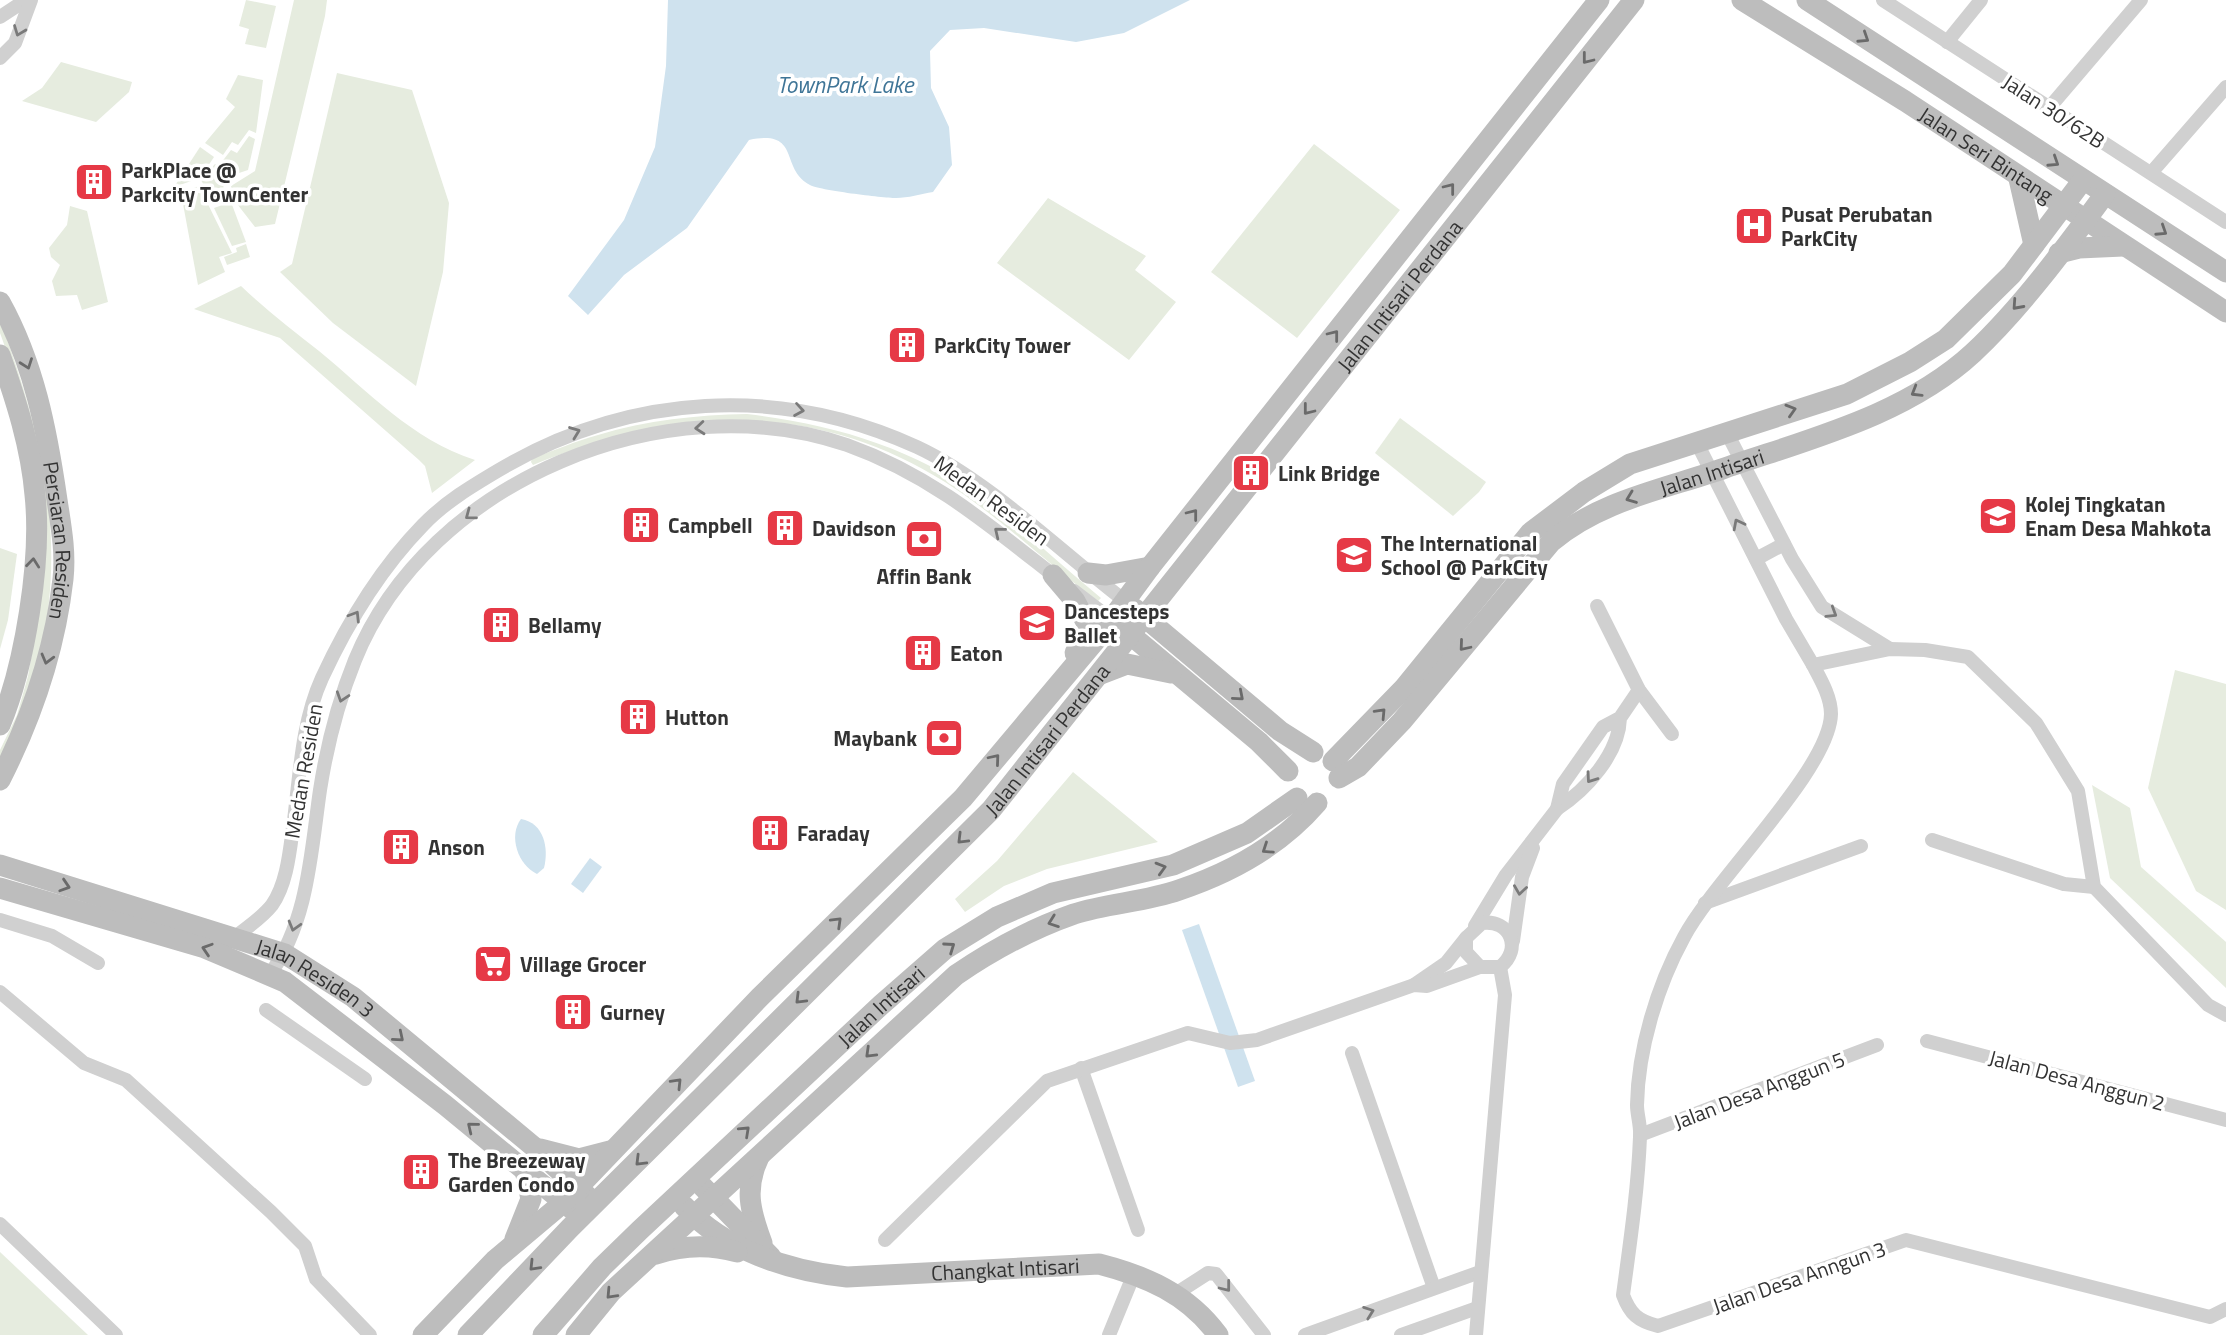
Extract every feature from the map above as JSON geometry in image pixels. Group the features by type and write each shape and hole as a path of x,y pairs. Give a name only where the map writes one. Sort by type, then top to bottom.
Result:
{"street":[{"path":"0,17 26,0"},
{"path":"0,58 15,43 32,0"},
{"name":"Jalan Seri Bintang","path":"1742,0 1905,101 2019,179 2226,312"},
{"name":"Jalan Seri Bintang","path":"1807,0 2226,272"},
{"name":"Jalan 30/62B","path":"1882,0 2226,222"},
{"path":"1947,42 1981,0"},
{"path":"2049,108 2141,0"},
{"name":"Jalan Intisari Perdana","path":"571,1194 760,998 962,798 1112,620 1150,567 1597,1"},
{"name":"Jalan Intisari Perdana","path":"589,1211 991,810 1634,2"},
{"path":"2151,173 2226,87"},
{"path":"2019,179 2034,245"},
{"name":"Jalan Intisari","path":"1328,763 1404,688 1530,533 1584,492 1620,469 1726,431 1847,394 1910,362 1953,333 2012,274 2083,180"},
{"name":"Jalan Intisari","path":"1328,763 1358,767 1402,721 1551,542 1564,531 1628,499 1859,422 1950,371 1972,354 2023,300 2105,194"},
{"path":"2059,253 2079,248 2123,246"},
{"name":"Persiaran Residen","path":"0,302 14,327 48,435 64,546 63,577 54,632 42,679 23,733 0,780"},
{"name":"Persiaran Residen","path":"0,355 14,394 36,496 35,546 28,618 19,665 0,725"},
{"path":"1313,361 1335,375"},
{"name":"Medan Residen","path":"234,939 271,906 279,891 289,853 303,746 312,708 321,681 357,613 396,558 430,518 467,489 556,439 633,414 715,403 758,405 846,420 920,448 947,463 1125,601"},
{"name":"Medan Residen","path":"270,974 285,954 309,873 331,733 359,651 403,578 433,544 477,510 528,478 599,449 648,435 715,427 789,430 844,444 926,480 976,514 1112,620"},
{"path":"1726,431 1784,544 1822,607 1890,649"},
{"name":"Jalan Desa Anngun 3","path":"1696,441 1786,619 1813,665 1830,704 1828,737 1801,780 1705,903 1684,937 1654,1009 1641,1071 1637,1106 1640,1135 1623,1295 1629,1310 1641,1321 1658,1326 1906,1240 2210,1317 2226,1309"},
{"path":"1756,559 1784,544"},
{"path":"1088,573 1107,575 1150,567"},
{"path":"1045,698 1088,626 1075,601 1053,575"},
{"path":"1177,576 1169,599 1169,616 1174,633 1187,652"},
{"path":"1125,601 1280,732 1328,763 1333,794 1307,801 1287,781 1288,771 1297,757 1328,763"},
{"path":"1597,606 1639,690 1672,734"},
{"path":"1112,620 1259,743 1288,771"},
{"path":"1813,665 1890,649 1924,650 1968,657 2036,723 2078,791 2094,887 2208,1005 2226,1015"},
{"path":"1100,674 1127,664 1153,667 1180,676"},
{"path":"885,1240 1047,1081 1188,1033 1230,1043 1257,1040 1415,985 1446,963 1471,932 1506,875 1557,809 1579,794 1619,737 1620,718 1639,690"},
{"name":"Jalan Intisari","path":"576,1335 611,1292 937,989 998,946 1077,913 1178,891 1252,859 1296,828 1307,801"},
{"name":"Jalan Intisari","path":"543,1335 602,1267 881,1004 945,949 997,917 1053,893 1173,865 1247,833 1307,801"},
{"path":"1415,985 1427,986 1480,968 1500,967 1510,958 1522,877 1538,837"},
{"path":"1931,840 2064,884 2094,887"},
{"path":"1705,903 1861,846"},
{"name":"Jalan Residen 3","path":"0,865 285,954 353,997 534,1147 571,1194 589,1211"},
{"name":"Jalan Residen 3","path":"0,888 205,948 270,974 303,993 525,1170 571,1194"},
{"path":"0,920 52,936 98,963"},
{"path":"1480,968 1466,952 1471,932 1489,922 1503,926 1512,938 1513,945"},
{"path":"1476,1335 1505,995 1500,967"},
{"path":"0,992 84,1063 126,1080 271,1212 305,1247 316,1279 370,1335"},
{"path":"266,1010 365,1079"},
{"name":"Jalan Desa Anggun 2","path":"1927,1041 2226,1120"},
{"name":"Jalan Desa Anggun 5","path":"1640,1135 1877,1045"},
{"path":"1352,1052 1434,1288"},
{"path":"1082,1068 1138,1230"},
{"path":"534,1147 579,1159 612,1150"},
{"path":"650,1256 676,1247 704,1246 766,1255 752,1218 748,1189 751,1174 762,1152"},
{"path":"513,1244 530,1201 525,1170"},
{"name":"Changkat Intisari","path":"695,1178 766,1255"},
{"path":"423,1335 513,1244 571,1194"},
{"name":"Changkat Intisari","path":"675,1197 693,1216 731,1244 820,1275 847,1278 1084,1264 1134,1274 1177,1293 1193,1306 1218,1335"},
{"path":"468,1335 589,1211"},
{"path":"0,1224 116,1335"},
{"path":"1305,1335 1328,1331 1480,1272"},
{"path":"1177,1293 1208,1273 1216,1274 1264,1335"},
{"path":"1109,1335 1134,1274"},
{"path":"1401,1335 1478,1308"}],"shaded area":[{"path":"246,0 276,6 266,48 245,44 249,29 239,26"},
{"path":"294,0 327,0 325,16 275,224 255,227 234,200 231,186 255,171"},
{"path":"61,62 132,82 129,92 96,122 22,101 42,88"},
{"path":"337,73 412,90 449,203 443,272 416,386 333,323 280,272 292,264"},
{"path":"238,75 263,80 256,133 249,130 238,145 232,142 223,155 205,143 235,107 226,99"},
{"path":"249,136 255,139 248,170 236,174 221,163 231,150 237,153"},
{"path":"1314,144 1400,210 1297,338 1211,272"},
{"path":"200,147 214,157 200,178 174,187"},
{"path":"215,164 234,175 224,178 223,196 212,200 201,180"},
{"path":"199,186 232,253 219,257 225,272 198,285 181,193"},
{"path":"1048,198 1146,256 1135,270 1176,302 1129,360 997,263"},
{"path":"231,202 246,242 232,246 214,208"},
{"path":"70,206 87,211 108,302 82,310 77,295 56,296 52,281 60,265 51,257 49,248 67,225"},
{"path":"246,244 250,257 227,265 224,257 237,252 236,248"},
{"path":"241,286 392,413 431,440 475,460 432,493 425,466 280,338 194,309"},
{"path":"0,320 27,401 37,441 50,524 51,565 48,607 38,665 0,766 0,750 17,715 28,676 42,594 9,358 0,333"},
{"path":"747,414 810,424 840,432 870,441 928,465 982,498 1101,598 1098,601 1083,590 998,520 945,482 895,455 844,436 793,425 742,421 690,423 638,432 586,446 533,465 531,462 532,458 616,430 691,417"},
{"path":"1400,418 1486,482 1453,516 1375,453"},
{"path":"0,548 17,554 8,620 0,649"},
{"path":"2175,670 2226,684 2226,910 2196,891 2148,788"},
{"path":"1073,772 1158,842 1047,869 1004,886 965,912 955,899 997,861"},
{"path":"2092,785 2130,808 2141,867 2226,942 2226,988 2110,878"},
{"path":"0,1252 88,1335 0,1335"}],"water":[{"name":"TownPark Lake","path":"668,0 1190,0 1124,33 1076,42 984,28 950,30 930,51 931,88 949,127 952,165 933,192 896,198 815,187 801,178 788,152 777,140 749,140 687,228 624,275 588,315 568,296 624,220 655,147 666,66"},
{"path":"521,819 535,826 543,838 546,852 544,868 537,874 525,864 517,850 515,834"},
{"path":"590,858 602,867 583,893 571,884"},
{"path":"1199,924 1255,1081 1238,1087 1182,930"}],"place":[{"name":"ParkPlace @ Parkcity TownCenter","path":"94,182"},
{"name":"Pusat Perubatan ParkCity","path":"1754,226"},
{"name":"ParkCity Tower","path":"907,345"},
{"name":"Link Bridge","path":"1251,473"},
{"name":"Kolej Tingkatan Enam Desa Mahkota","path":"1998,516"},
{"name":"Campbell","path":"641,525"},
{"name":"Davidson","path":"785,528"},
{"name":"Affin Bank","path":"924,539"},
{"name":"The International School @ ParkCity","path":"1354,555"},
{"name":"Dancesteps Ballet","path":"1037,623"},
{"name":"Bellamy","path":"501,625"},
{"name":"Eaton","path":"923,653"},
{"name":"Hutton","path":"638,717"},
{"name":"Maybank","path":"944,738"},
{"name":"Faraday","path":"770,833"},
{"name":"Anson","path":"401,847"},
{"name":"Village Grocer","path":"493,964"},
{"name":"Gurney","path":"573,1012"},
{"name":"The Breezeway Garden Condo","path":"421,1172"}]}
